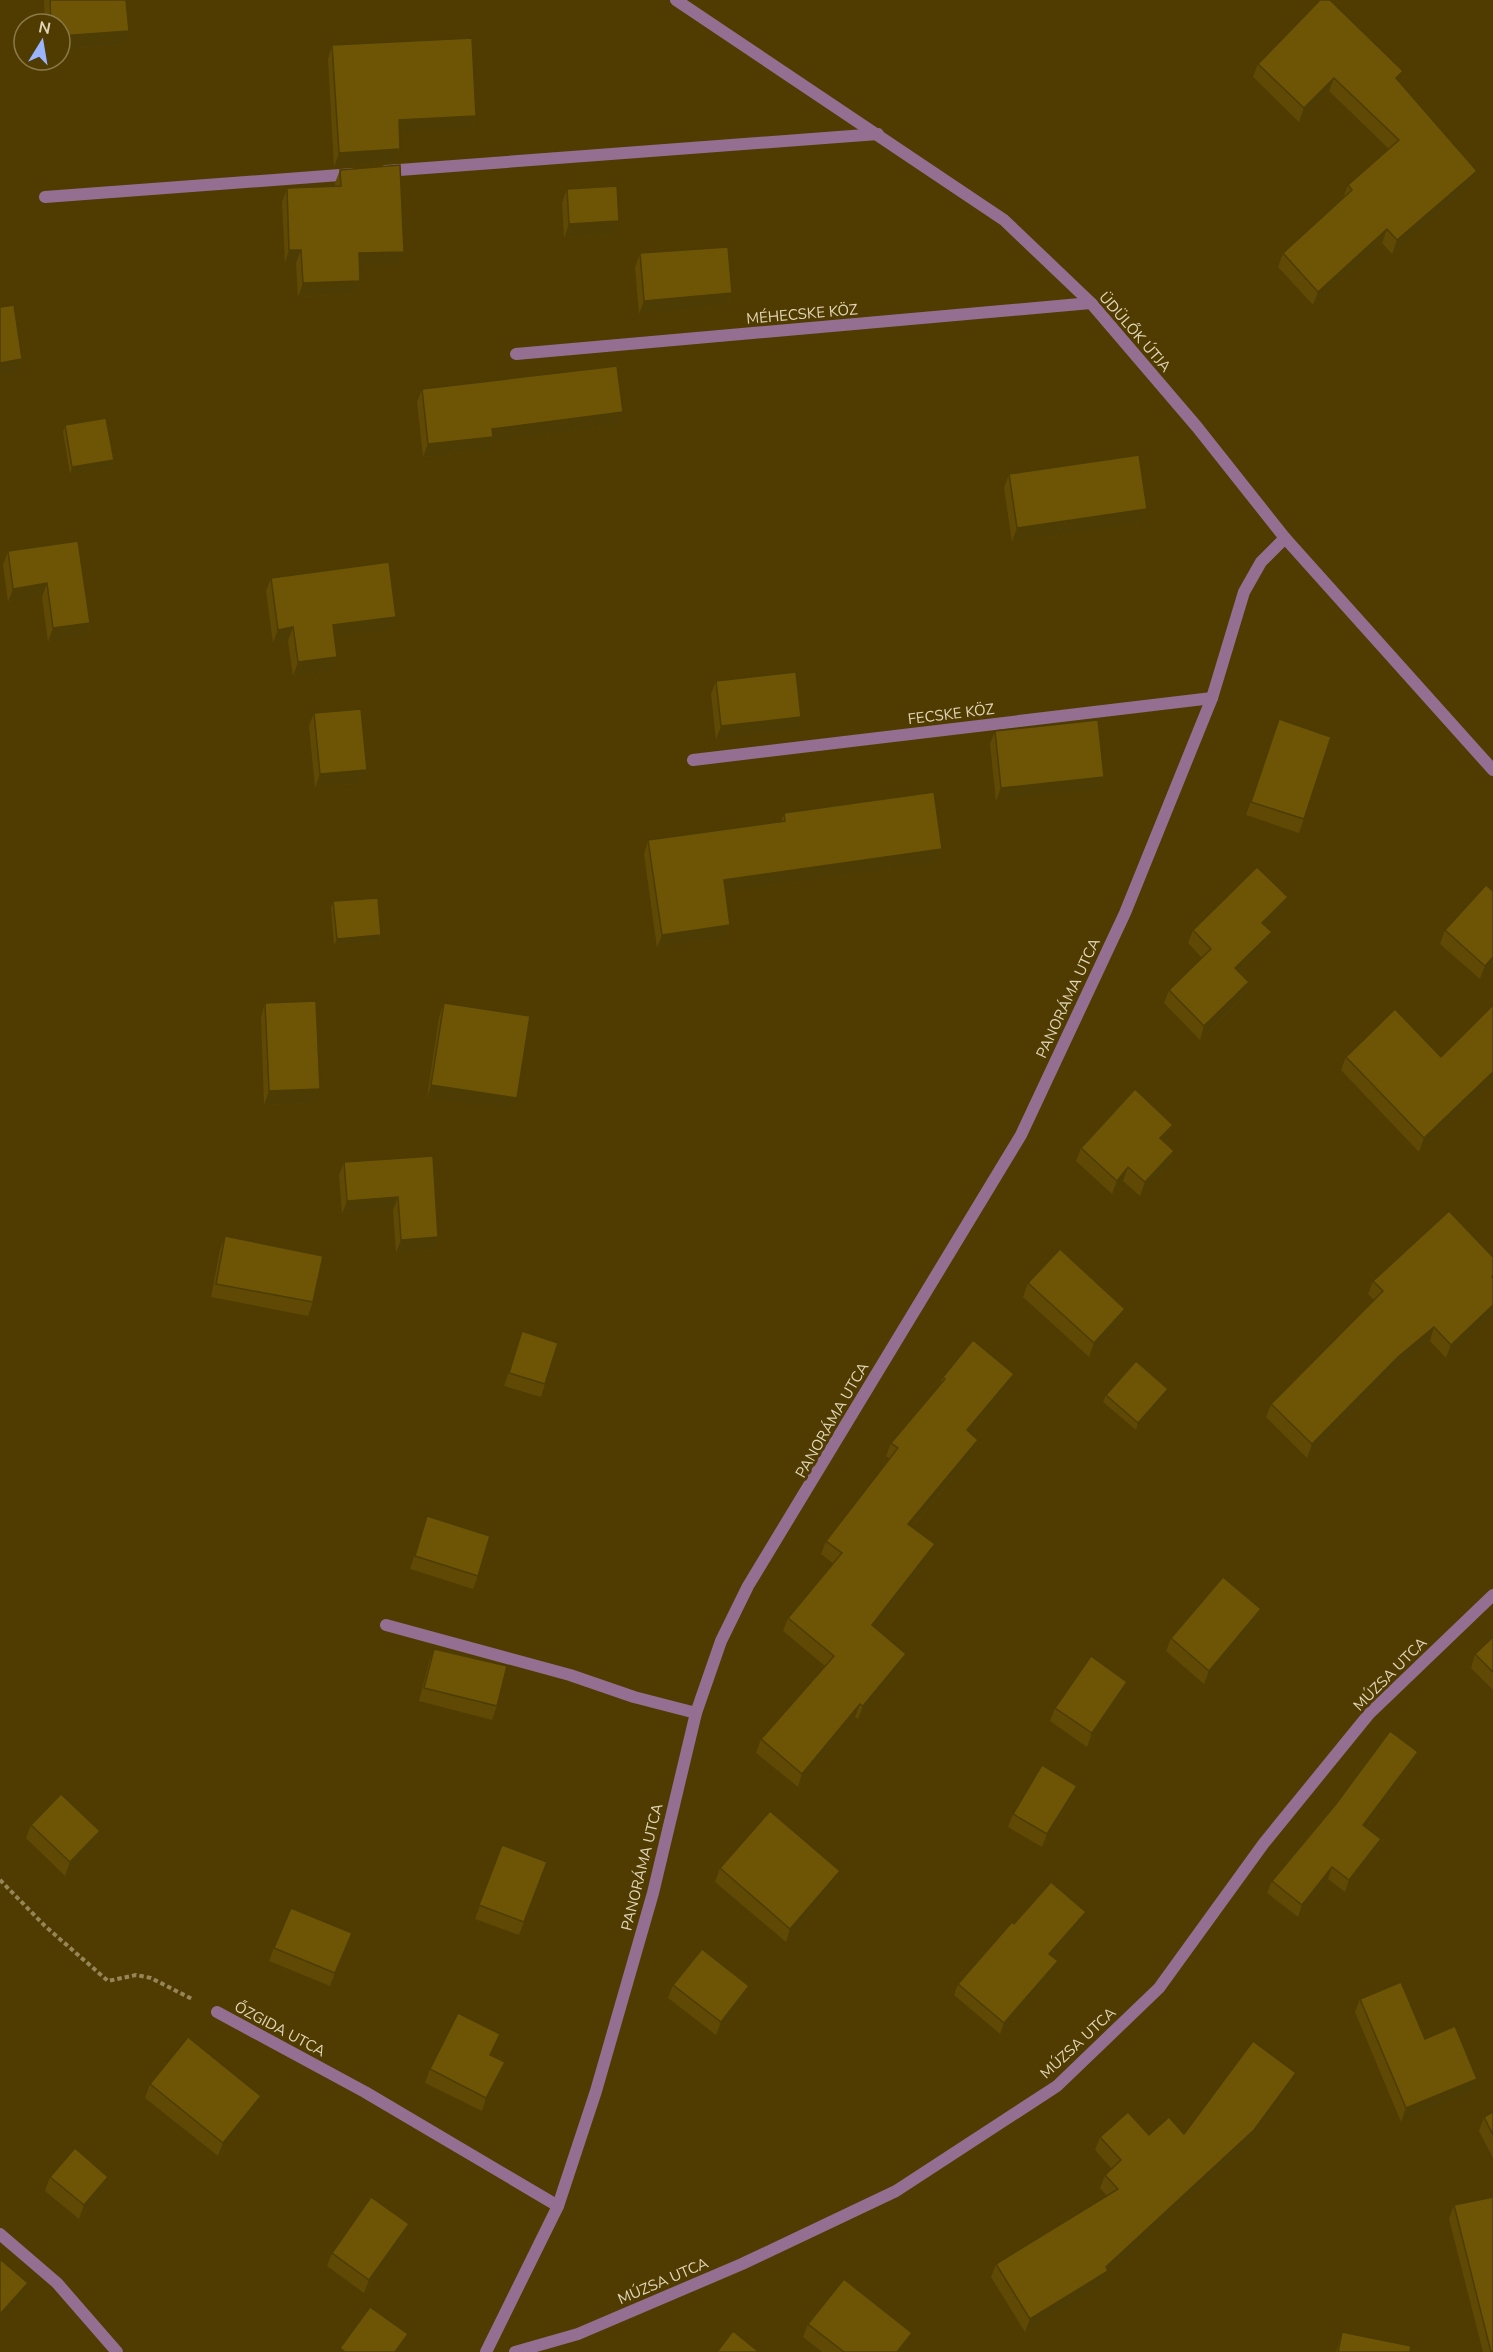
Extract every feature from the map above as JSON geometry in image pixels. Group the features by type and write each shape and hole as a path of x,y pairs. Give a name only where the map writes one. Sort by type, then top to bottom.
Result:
{"street":[{"name":"ÜDÜLŐK ÚTJA","path":"676,0 1004,220 1091,303 1285,538 1493,770"},
{"path":"45,197 878,134"},
{"name":"MÉHECSKE KÖZ","path":"516,354 1091,303"},
{"name":"PANORÁMA UTCA","path":"486,2352 558,2206 596,2091 653,1893 696,1713 721,1641 748,1586 1021,1135 1125,913 1212,698 1244,592 1261,562 1285,538"},
{"name":"FECSKE KÖZ","path":"693,760 1212,698"},
{"name":"MÚZSA UTCA","path":"515,2352 600,2325 742,2264 896,2191 1057,2086 1159,1988 1264,1843 1369,1714 1493,1595"},
{"path":"386,1624 696,1713"},
{"name":"ŐZGIDA UTCA","path":"217,2012 365,2092 558,2206"},
{"path":"0,2234 57,2283 117,2352"}],"path":[{"name":"ŐZGIDA UTCA","path":"0,1880 45,1926 108,1981 136,1975 151,1978 217,2012"}],"building":[{"path":"50,0 126,0 129,31 72,35 72,12 50,12"},
{"path":"1320,0 1330,0 1403,71 1396,78 1477,171 1397,240 1387,229 1318,292 1283,253 1352,190 1348,185 1399,140 1334,78 1304,108 1258,64"},
{"path":"472,38 476,116 399,120 400,149 339,153 332,45"},
{"path":"400,165 404,252 359,253 360,281 303,283 301,250 289,250 287,188 341,186 340,170"},
{"path":"617,186 619,221 569,224 567,189"},
{"path":"728,247 732,293 644,301 640,253"},
{"path":"14,305 22,359 0,363 0,307"},
{"path":"617,366 623,412 492,429 493,437 428,444 422,389"},
{"path":"106,418 114,460 72,467 65,425"},
{"path":"1139,455 1147,509 1017,528 1009,474"},
{"path":"78,541 90,623 53,628 47,583 13,589 8,551"},
{"path":"389,562 396,617 333,625 337,657 298,662 293,627 278,630 271,578"},
{"path":"796,672 801,717 721,726 716,681"},
{"path":"361,709 367,770 320,774 314,713"},
{"path":"1279,719 1331,737 1304,819 1251,802"},
{"path":"1098,720 1104,777 1001,788 995,731"},
{"path":"934,792 942,849 724,880 730,925 662,935 648,840 785,821 784,813"},
{"path":"1257,867 1288,897 1262,923 1272,932 1235,968 1249,982 1204,1026 1169,990 1211,949 1193,930"},
{"path":"1486,885 1493,891 1493,957 1485,966 1445,930"},
{"path":"378,898 381,935 337,939 333,901"},
{"path":"316,1001 320,1089 269,1091 265,1003"},
{"path":"444,1003 530,1016 517,1098 431,1085"},
{"path":"1493,1005 1493,1072 1424,1138 1346,1057 1395,1009 1441,1057"},
{"path":"1135,1089 1173,1125 1160,1138 1174,1151 1145,1182 1128,1167 1117,1181 1081,1148"},
{"path":"433,1156 438,1237 401,1240 398,1197 347,1201 344,1162"},
{"path":"1449,1211 1493,1257 1493,1305 1451,1345 1434,1327 1398,1357 1312,1444 1271,1404 1383,1291 1373,1281"},
{"path":"225,1236 323,1256 313,1302 216,1284"},
{"path":"1060,1249 1125,1309 1094,1343 1028,1283"},
{"path":"522,1331 558,1343 545,1384 509,1373"},
{"path":"973,1340 1014,1374 967,1430 978,1440 908,1524 935,1544 872,1625 906,1654 863,1706 860,1704 802,1774 761,1739 834,1656 788,1618 842,1553 826,1541 898,1448 891,1443 945,1379 943,1377"},
{"path":"1136,1361 1168,1389 1138,1423 1106,1395"},
{"path":"427,1516 490,1536 478,1576 415,1556"},
{"path":"1223,1577 1261,1609 1209,1671 1171,1638"},
{"path":"1493,1637 1493,1672 1475,1654"},
{"path":"434,1649 507,1666 497,1706 424,1688"},
{"path":"1091,1656 1127,1682 1092,1733 1055,1708"},
{"path":"1390,1731 1418,1752 1363,1825 1381,1839 1349,1880 1332,1867 1302,1905 1272,1881 1336,1804"},
{"path":"1042,1765 1077,1786 1047,1834 1013,1814"},
{"path":"61,1794 100,1831 70,1862 31,1825"},
{"path":"770,1811 840,1871 790,1929 720,1868"},
{"path":"502,1845 547,1862 524,1922 479,1905"},
{"path":"1051,1882 1086,1912 1049,1954 1058,1961 1004,2023 958,1984 1012,1922 1014,1924"},
{"path":"291,1908 352,1933 335,1973 274,1948"},
{"path":"702,1949 749,1986 721,2022 673,1985"},
{"path":"1401,1982 1425,2039 1455,2026 1477,2079 1406,2108 1360,1999"},
{"path":"458,2013 500,2034 490,2055 505,2062 486,2098 430,2069"},
{"path":"188,2037 261,2096 223,2143 150,2084"},
{"path":"1253,2041 1296,2073 1254,2130 1106,2267 1108,2271 1030,2319 996,2264 1118,2189 1105,2175 1121,2160 1100,2137 1128,2112 1149,2135 1169,2117 1184,2134"},
{"path":"1493,2112 1493,2135 1484,2117"},
{"path":"75,2148 108,2177 84,2205 50,2177"},
{"path":"371,2197 409,2224 369,2280 332,2253"},
{"path":"1493,2197 1493,2352 1491,2352 1454,2205"},
{"path":"0,2259 28,2283 0,2314"},
{"path":"844,2279 912,2333 897,2352 844,2352 808,2324"},
{"path":"370,2307 408,2334 395,2352 345,2352 340,2348"},
{"path":"733,2331 759,2352 717,2352"},
{"path":"1342,2332 1411,2346 1410,2352 1338,2352"}]}
